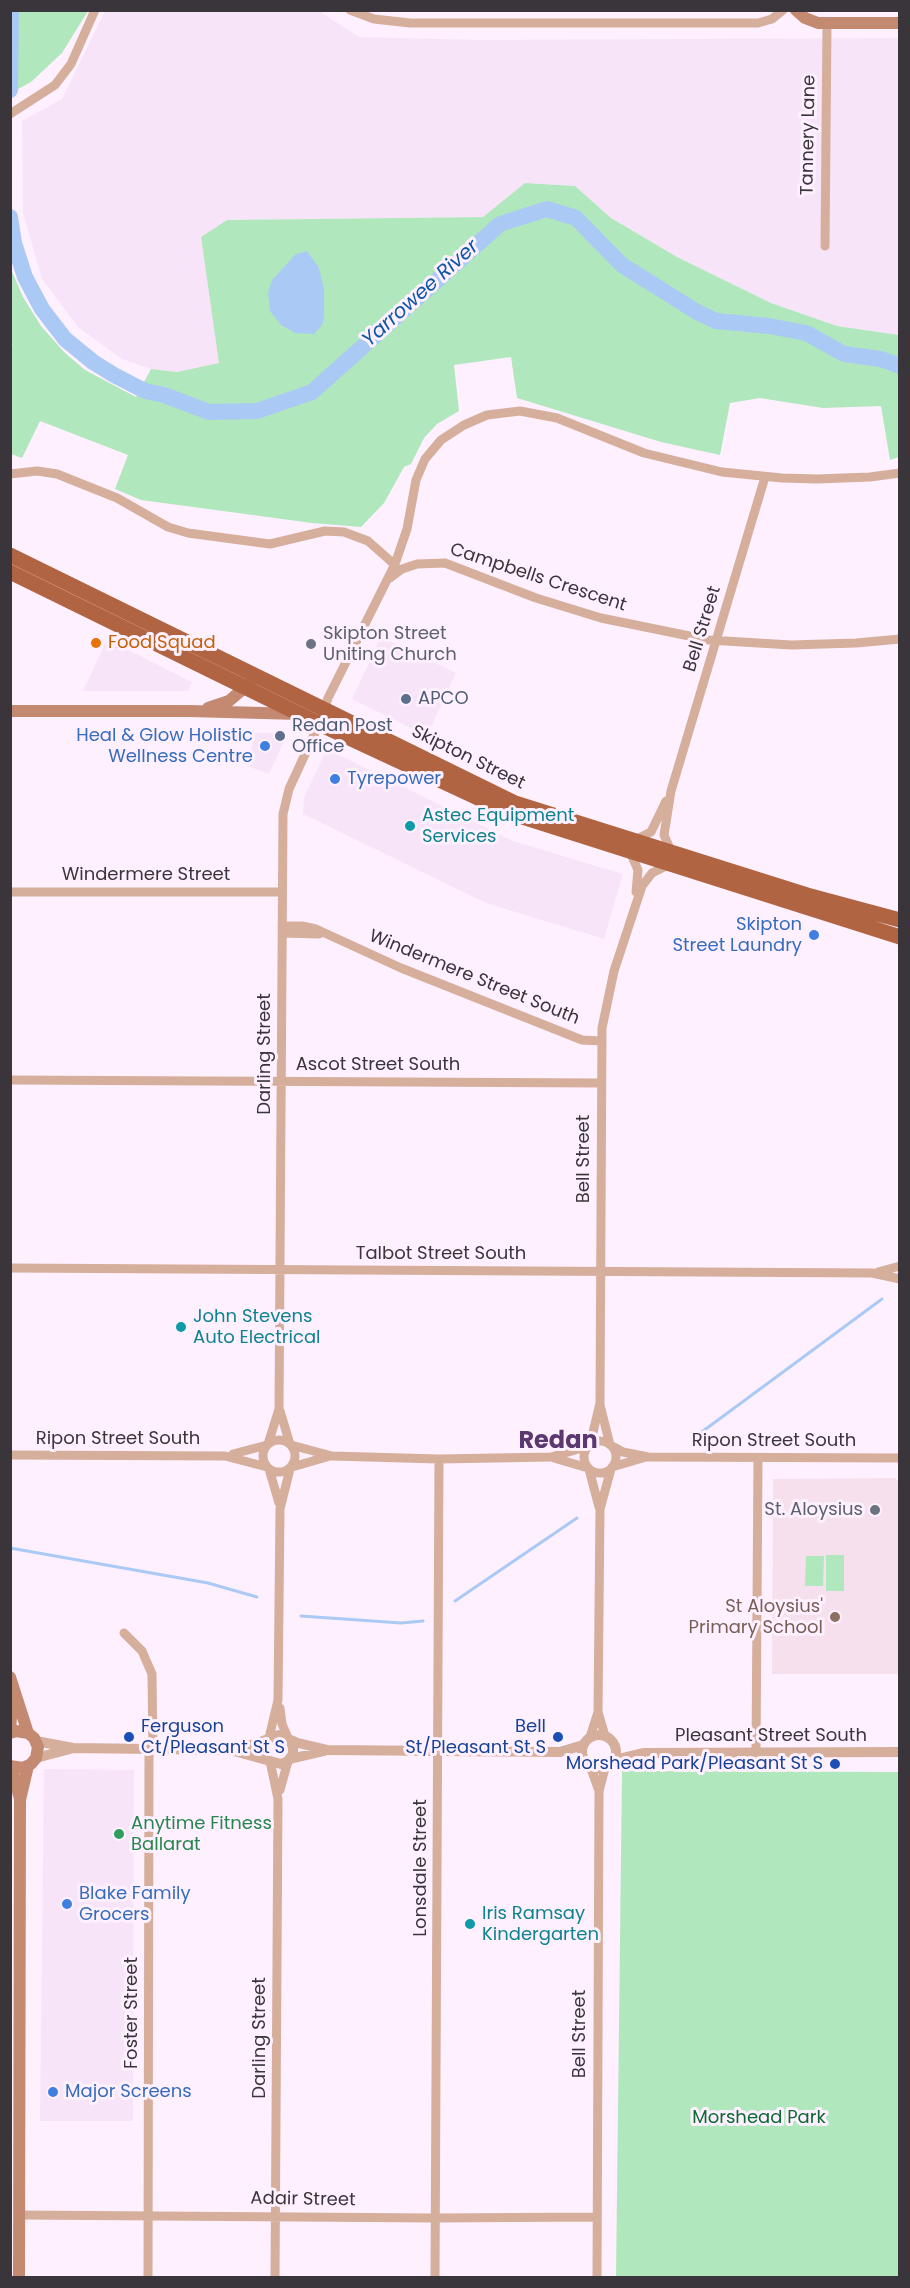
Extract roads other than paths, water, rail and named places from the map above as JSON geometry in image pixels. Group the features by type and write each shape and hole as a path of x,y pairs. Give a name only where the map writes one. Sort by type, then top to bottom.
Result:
{"highway":[{"name":"Skipton Street","path":"10,555 515,803 631,847"},
{"name":"Skipton Street","path":"10,572 319,724 510,813 900,920"},
{"name":"Skipton Street","path":"671,859 900,937"}],"main road":[{"path":"796,10 810,21 827,24 900,23"},
{"path":"189,711 222,704 260,677"},
{"path":"10,711 189,711 300,714"},
{"path":"10,1677 38,1753 32,1762 20,1800"},
{"path":"14,1691 10,1731 22,1731 32,1737"},
{"path":"19,2277 15,2215 20,1800 11,1766 23,1768 32,1762"}],"street":[{"path":"10,114 56,85 71,64 95,10"},
{"path":"354,11 384,21 410,23 747,23 769,21 783,10"},
{"name":"Tannery Lane","path":"825,246 827,24"},
{"name":"Darling Street","path":"268,1445 279,1409 282,892 285,805 324,708 395,565 405,536 416,480 425,459 436,445 450,434 487,415 520,411 547,415 616,443 669,461 722,472 765,477 817,479 870,477 900,473"},
{"path":"14,474 44,471 57,474 117,498 168,527 188,533 270,544 325,531 351,534 372,544 395,565"},
{"name":"Bell Street","path":"630,918 647,878 671,859 664,835 671,791 765,477"},
{"name":"Campbells Crescent","path":"386,582 397,572 412,565 427,562 445,563 536,597 615,622 717,640 800,645 900,639"},
{"name":"Bell Street","path":"589,1445 600,1403 601,1041 605,1009 630,918 638,876 631,847 651,832 671,791"},
{"name":"Windermere Street","path":"10,892 282,892"},
{"name":"Windermere Street South","path":"282,929 312,928 401,968 582,1040 601,1041"},
{"name":"Ascot Street South","path":"10,1080 601,1083"},
{"name":"Talbot Street South","path":"872,1273 900,1266"},
{"name":"Talbot Street South","path":"10,1268 872,1273 900,1279"},
{"name":"Bell Street","path":"600,1403 611,1446"},
{"name":"Darling Street","path":"279,1409 291,1445"},
{"path":"32,1737 73,1748 229,1750 281,1764 328,1750 560,1752 587,1763 595,1769 606,1768 614,1760 615,1745 605,1736 598,1712 600,1509 616,1457 611,1446 599,1441 551,1457 439,1459 332,1456 278,1440 268,1445 263,1456 280,1509"},
{"name":"Ripon Street South","path":"10,1455 225,1456 268,1445"},
{"path":"289,1760 293,1749 282,1724 278,1700 280,1509 296,1456 291,1445"},
{"path":"589,1445 584,1457 600,1509"},
{"name":"Ripon Street South","path":"611,1446 623,1452 648,1457 900,1458"},
{"name":"Ripon Street South","path":"225,1456 268,1468"},
{"path":"268,1468 282,1473 291,1468 332,1456"},
{"path":"551,1457 600,1473 612,1468"},
{"name":"Ripon Street South","path":"612,1468 648,1457"},
{"path":"756,1752 758,1458"},
{"name":"Lonsdale Street","path":"435,2277 439,1459"},
{"name":"Foster Street","path":"124,1633 142,1651 152,1674 148,2277"},
{"path":"269,1760 264,1750 278,1700"},
{"path":"587,1763 587,1741 598,1712"},
{"path":"229,1750 279,1735 328,1750"},
{"path":"560,1752 605,1736"},
{"name":"Pleasant Street South","path":"615,1745 643,1753"},
{"path":"32,1762 73,1748"},
{"name":"Pleasant Street South","path":"614,1760 643,1753 900,1752"},
{"name":"Darling Street","path":"269,1760 276,1781 278,1799 275,2277"},
{"name":"Darling Street","path":"278,1799 289,1760"},
{"name":"Bell Street","path":"587,1763 599,1791"},
{"name":"Bell Street","path":"597,2277 599,1791 606,1768"},
{"name":"Adair Street","path":"15,2215 596,2217"}],"water":[{"path":"307,251 319,268 324,289 324,317 322,325 314,334 295,333 281,325 270,311 268,293 272,280 296,254"}],"waterway":[{"name":"Yarrowee River","path":"10,90 11,10"},
{"name":"Yarrowee River","path":"10,217 14,243 25,277 42,309 65,339 93,362 145,391 164,395 209,412 257,411 312,392 500,224 547,209 576,218 622,265 697,312 716,321 769,326 806,333 844,354 881,359 900,366"},
{"path":"699,1434 882,1299"},
{"path":"455,1601 577,1518"},
{"path":"10,1548 208,1583 257,1597"},
{"path":"301,1616 401,1623 423,1621"}],"place":[{"name":"Food Squad","path":"96,643"},
{"name":"Skipton Street Uniting Church","path":"311,644"},
{"name":"APCO","path":"406,699"},
{"name":"Redan Post Office","path":"280,736"},
{"name":"Heal & Glow Holistic Wellness Centre","path":"265,746"},
{"name":"Tyrepower","path":"335,779"},
{"name":"Astec Equipment Services","path":"410,826"},
{"name":"Skipton Street Laundry","path":"814,935"},
{"name":"John Stevens Auto Electrical","path":"181,1327"},
{"name":"St. Aloysius","path":"875,1510"},
{"name":"St Aloysius' Primary School","path":"835,1617"},
{"name":"Ferguson Ct/Pleasant St S","path":"129,1737"},
{"name":"Bell St/Pleasant St S","path":"558,1737"},
{"name":"Morshead Park/Pleasant St S","path":"835,1764"},
{"name":"Anytime Fitness Ballarat","path":"119,1834"},
{"name":"Blake Family Grocers","path":"67,1904"},
{"name":"Iris Ramsay Kindergarten","path":"470,1924"},
{"name":"Major Screens","path":"53,2092"}],"district":[{"name":"Redan","path":"558,1442"}],"park label":[{"name":"Morshead Park","path":"759,2118"}]}
